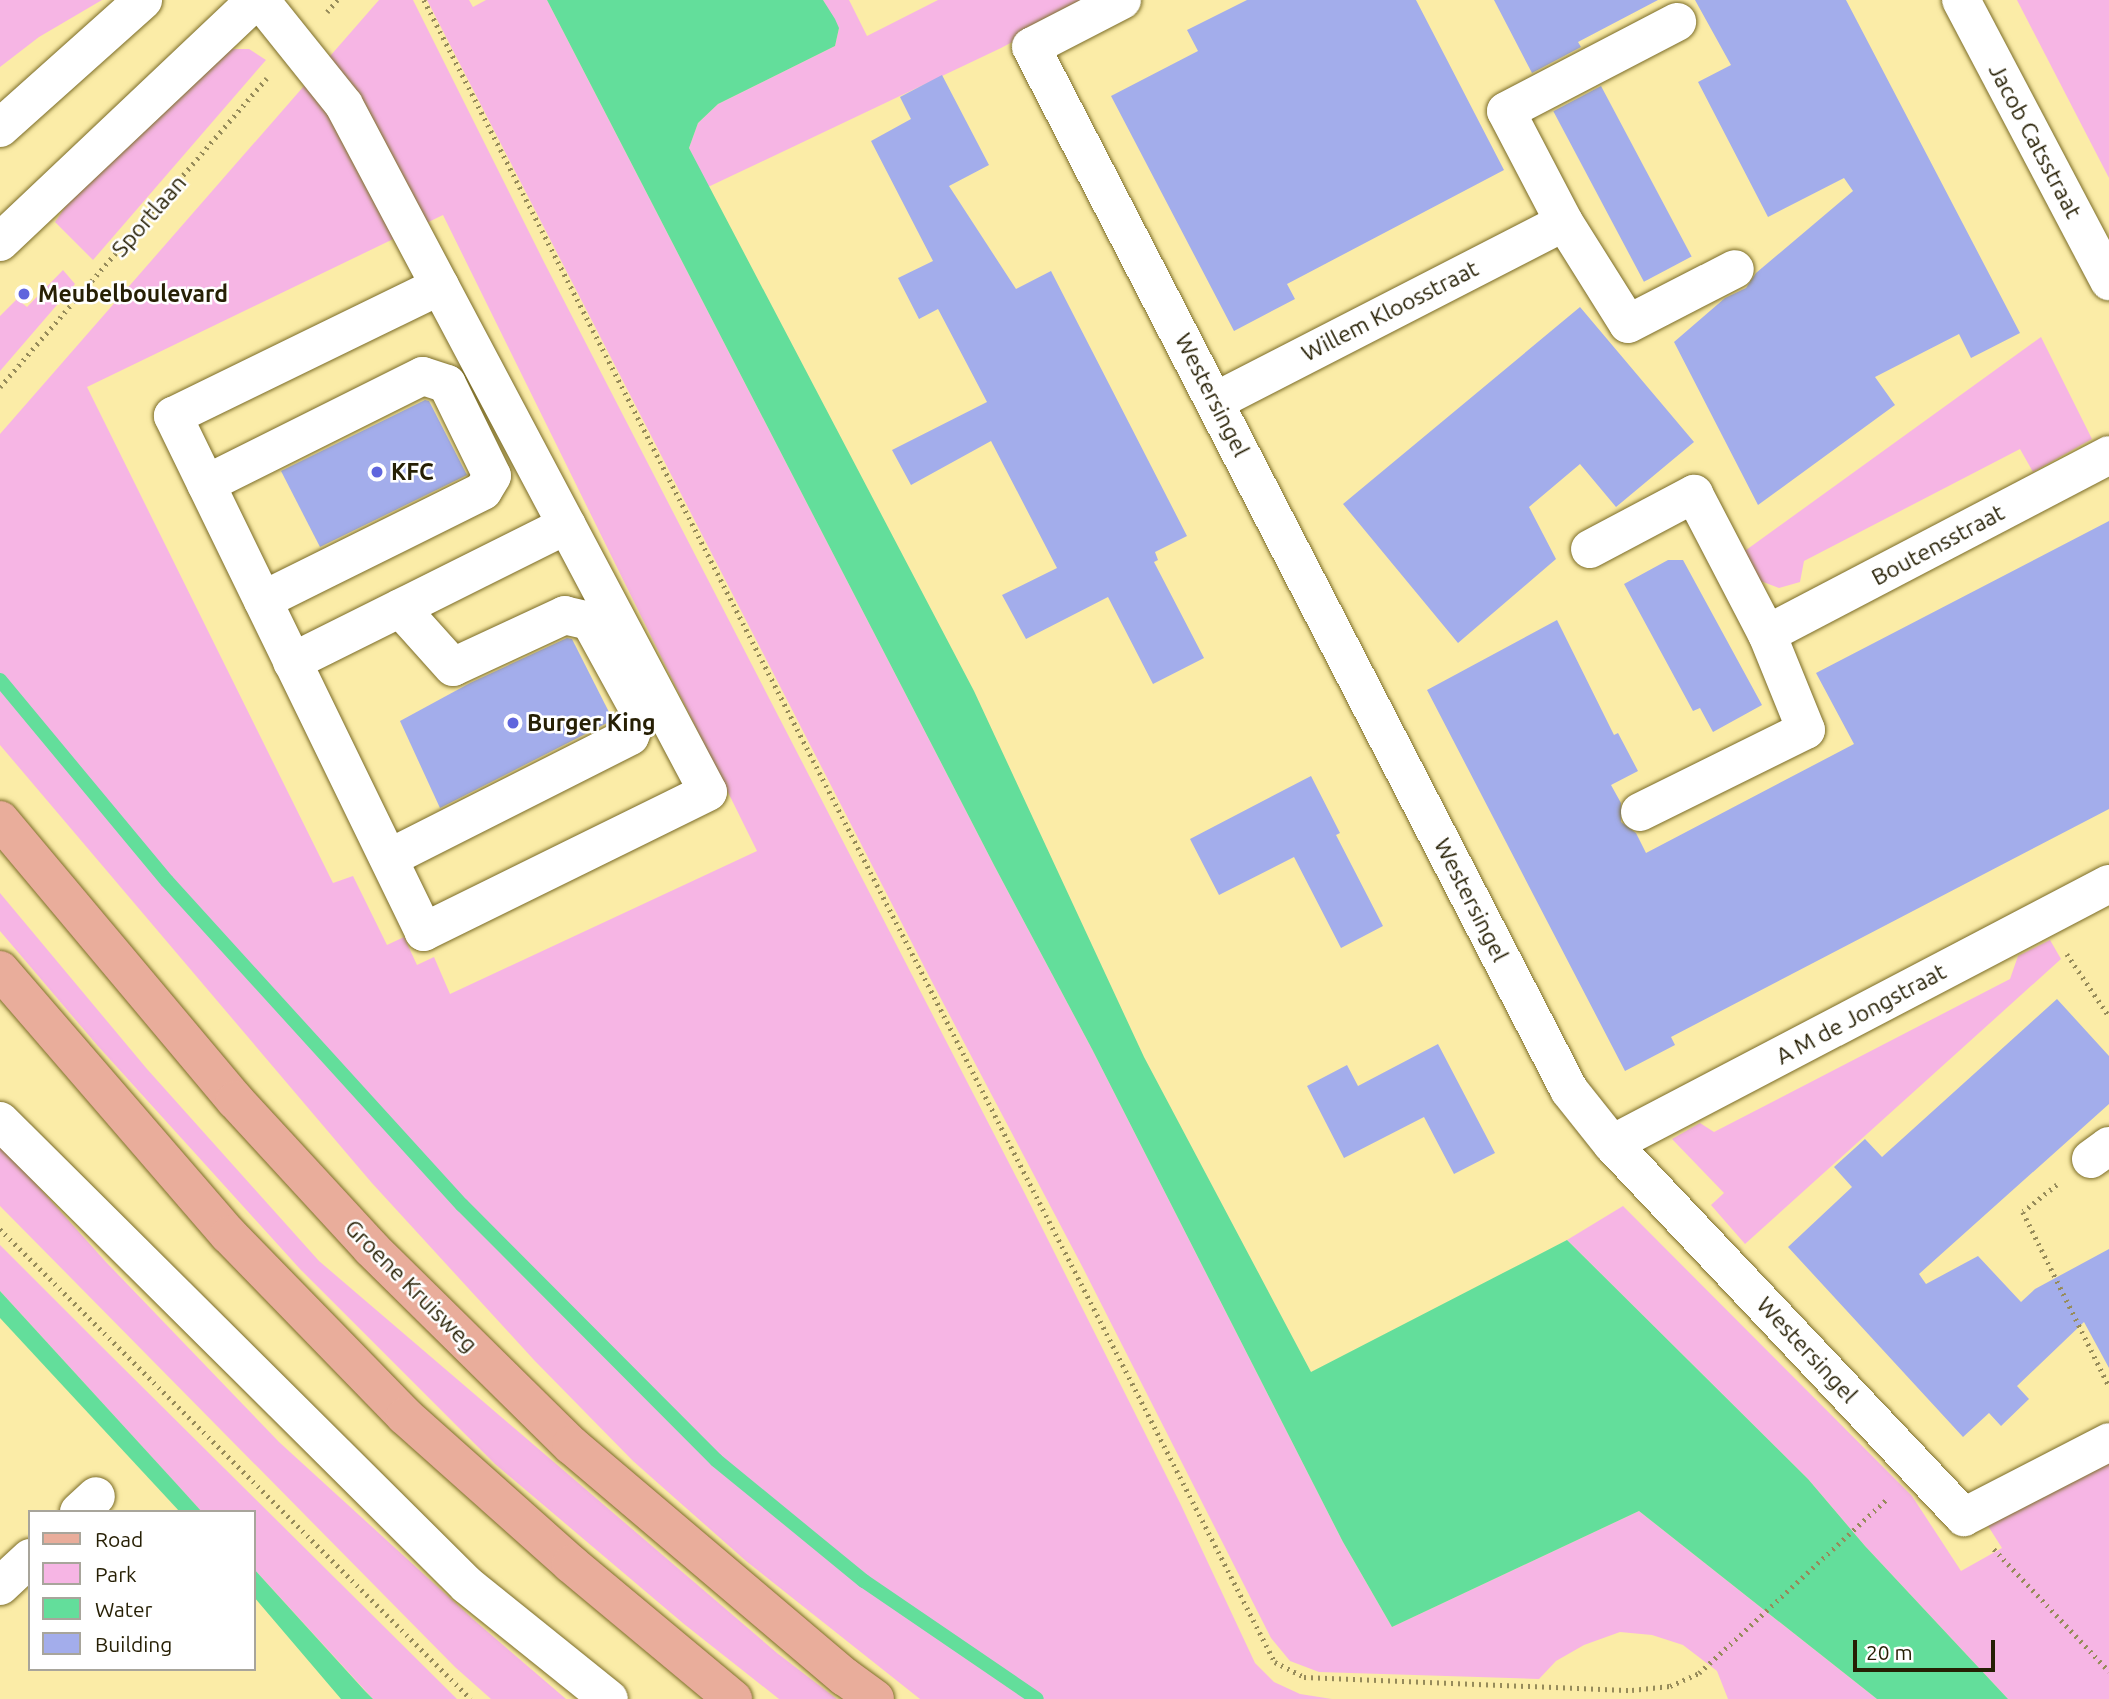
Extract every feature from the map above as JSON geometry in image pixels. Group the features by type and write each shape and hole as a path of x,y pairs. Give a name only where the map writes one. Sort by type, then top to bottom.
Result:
{"main road":[{"name":"Groene Kruisweg","path":"0,820 235,1100 371,1248 571,1445 845,1677 875,1699"},
{"path":"0,970 229,1236 405,1416 571,1564 733,1699"}],"street":[{"path":"0,128 142,0"},
{"path":"0,242 258,0 298,43 344,105 567,525 708,792 424,932 173,416 440,286"},
{"name":"Westersingel","path":"1122,0 1031,47 1216,401 1569,1090 1612,1144 1964,1517"},
{"name":"Jacob Catsstraat","path":"1961,0 2109,281"},
{"path":"1677,22 1506,111 1564,222 1628,324 1735,269"},
{"name":"Willem Kloosstraat","path":"1216,401 1564,222"},
{"path":"206,484 423,376 447,384 453,396 492,476 483,491 263,600"},
{"name":"Boutensstraat","path":"1767,634 2109,456"},
{"path":"1590,549 1694,494 1767,634 1806,730 1640,812"},
{"path":"292,662 567,525"},
{"path":"388,858 630,736 640,712 590,621 565,615 453,667 400,608"},
{"name":"A M de Jongstraat","path":"1612,1144 2109,884"},
{"path":"0,1121 467,1585 609,1699"},
{"path":"1964,1517 2109,1442"},
{"path":"0,1587 28,1560"}],"path":[{"name":"Sportlaan","path":"0,387 337,0"},
{"path":"424,0 1275,1662 1304,1677 1632,1690 1670,1686 1699,1673 1867,1518"},
{"path":"2043,918 2109,1016"},
{"path":"2100,1152 2023,1212 2109,1385"},
{"path":"0,1229 471,1699"},
{"path":"1964,1517 2109,1671"}],"green space":[{"path":"0,0 102,0 39,37 0,67"},
{"path":"379,0 413,0 545,264 1024,1192 1180,1503 1255,1663 1274,1682 1300,1694 1332,1699 920,1699 746,1561 633,1461 534,1360 371,1182 0,745 0,434","holes":["443,215 757,851 450,994 434,957 417,965 404,937 387,945 353,876 333,883 87,387"]},
{"path":"427,0 469,0 473,7 486,0 547,0 995,867 1092,1049 1343,1542 1392,1627 1639,1511 1877,1699 1728,1699 1717,1671 1683,1645 1652,1635 1620,1632 1584,1645 1556,1661 1539,1679 1319,1672 1290,1661 1271,1638 1083,1268 930,978"},
{"path":"823,0 849,0 867,36 938,0 1092,0 1001,48 708,187 689,148 698,123 718,104 835,46 839,28"},
{"path":"2017,0 2109,0 2109,178"},
{"path":"228,49 249,49 266,60 93,260 55,222 83,181"},
{"path":"63,270 75,284 0,371 0,316 17,299 27,307"},
{"path":"2041,337 2092,439 2033,472 2020,449 1804,561 1800,582 1779,588 1758,580 1742,553"},
{"path":"0,893 147,1069 319,1261 777,1653 837,1699 779,1699 684,1624 495,1464 300,1269 97,1045 0,931"},
{"path":"2050,940 2061,959 1745,1244 1711,1205 1724,1193 1672,1139 1700,1123 1714,1132 2010,979 2018,956"},
{"path":"0,1144 105,1261 279,1442 474,1620 566,1699 491,1699 455,1667 0,1206"},
{"path":"1623,1206 1912,1496 1961,1571 2002,1548 1983,1518 2109,1458 2109,1699 2008,1699 1865,1546 1808,1479 1567,1240"},
{"path":"0,1245 457,1699 373,1699 256,1571 256,1510 200,1510 0,1291"}],"water":[{"path":"547,0 823,0 835,19 839,28 835,46 718,104 698,123 689,148 974,691 1144,1057 1311,1372 1567,1240 1808,1479 1865,1546 2008,1699 1877,1699 1639,1511 1392,1627 1343,1542 1092,1049 995,867"},
{"path":"0,1291 200,1510 178,1510 0,1318"},
{"path":"256,1571 373,1699 341,1699 256,1599"}],"building":[{"path":"1247,0 1416,0 1504,170 1287,284 1295,299 1234,331 1111,96 1198,51 1187,30"},
{"path":"1494,0 1658,0 1578,42 1581,47 1532,73"},
{"path":"1695,0 1846,0 2020,333 1971,358 1959,334 1875,377 1895,405 1758,505 1674,342 1725,298 1746,288 1756,273 1853,191 1844,178 1768,217 1698,82 1731,65"},
{"path":"942,75 989,165 949,186 1016,289 1051,271 1187,536 1155,552 1158,560 1154,562 1204,658 1153,684 1108,597 1026,639 1002,595 1057,568 991,441 911,485 892,450 987,402 938,309 919,319 898,278 933,261 871,141 911,119 900,97"},
{"path":"1601,86 1692,256 1644,282 1553,111"},
{"path":"1580,307 1694,442 1616,507 1580,464 1529,507 1556,559 1458,643 1343,504"},
{"path":"425,400 429,401 467,475 320,547 281,471"},
{"path":"2109,521 2109,809 1671,1037 1675,1045 1625,1071 1427,690 1557,620 1614,735 1618,733 1638,771 1611,785 1621,803 1621,822 1636,833 1646,853 1854,744 1816,673"},
{"path":"1668,560 1683,560 1762,705 1713,732 1700,708 1693,711 1624,584"},
{"path":"567,638 572,639 613,720 440,808 400,721 470,683"},
{"path":"1311,776 1340,833 1336,835 1383,926 1341,948 1294,857 1219,895 1190,839"},
{"path":"2057,999 2109,1056 2109,1104 1919,1274 1926,1284 1978,1256 2021,1302 2035,1289 2109,1249 2109,1368 2084,1322 2017,1386 2029,1399 2001,1426 1989,1413 1963,1437 1788,1247 1852,1187 1834,1167 1865,1139 1882,1157"},
{"path":"1438,1044 1495,1153 1454,1174 1424,1117 1344,1158 1307,1086 1347,1065 1358,1086"}],"waterway":[{"path":"0,680 167,881 462,1205 716,1460 864,1581 1037,1699"}],"place":[{"name":"Meubelboulevard","path":"24,294"},
{"name":"KFC","path":"377,472"},
{"name":"Burger King","path":"513,723"}]}
